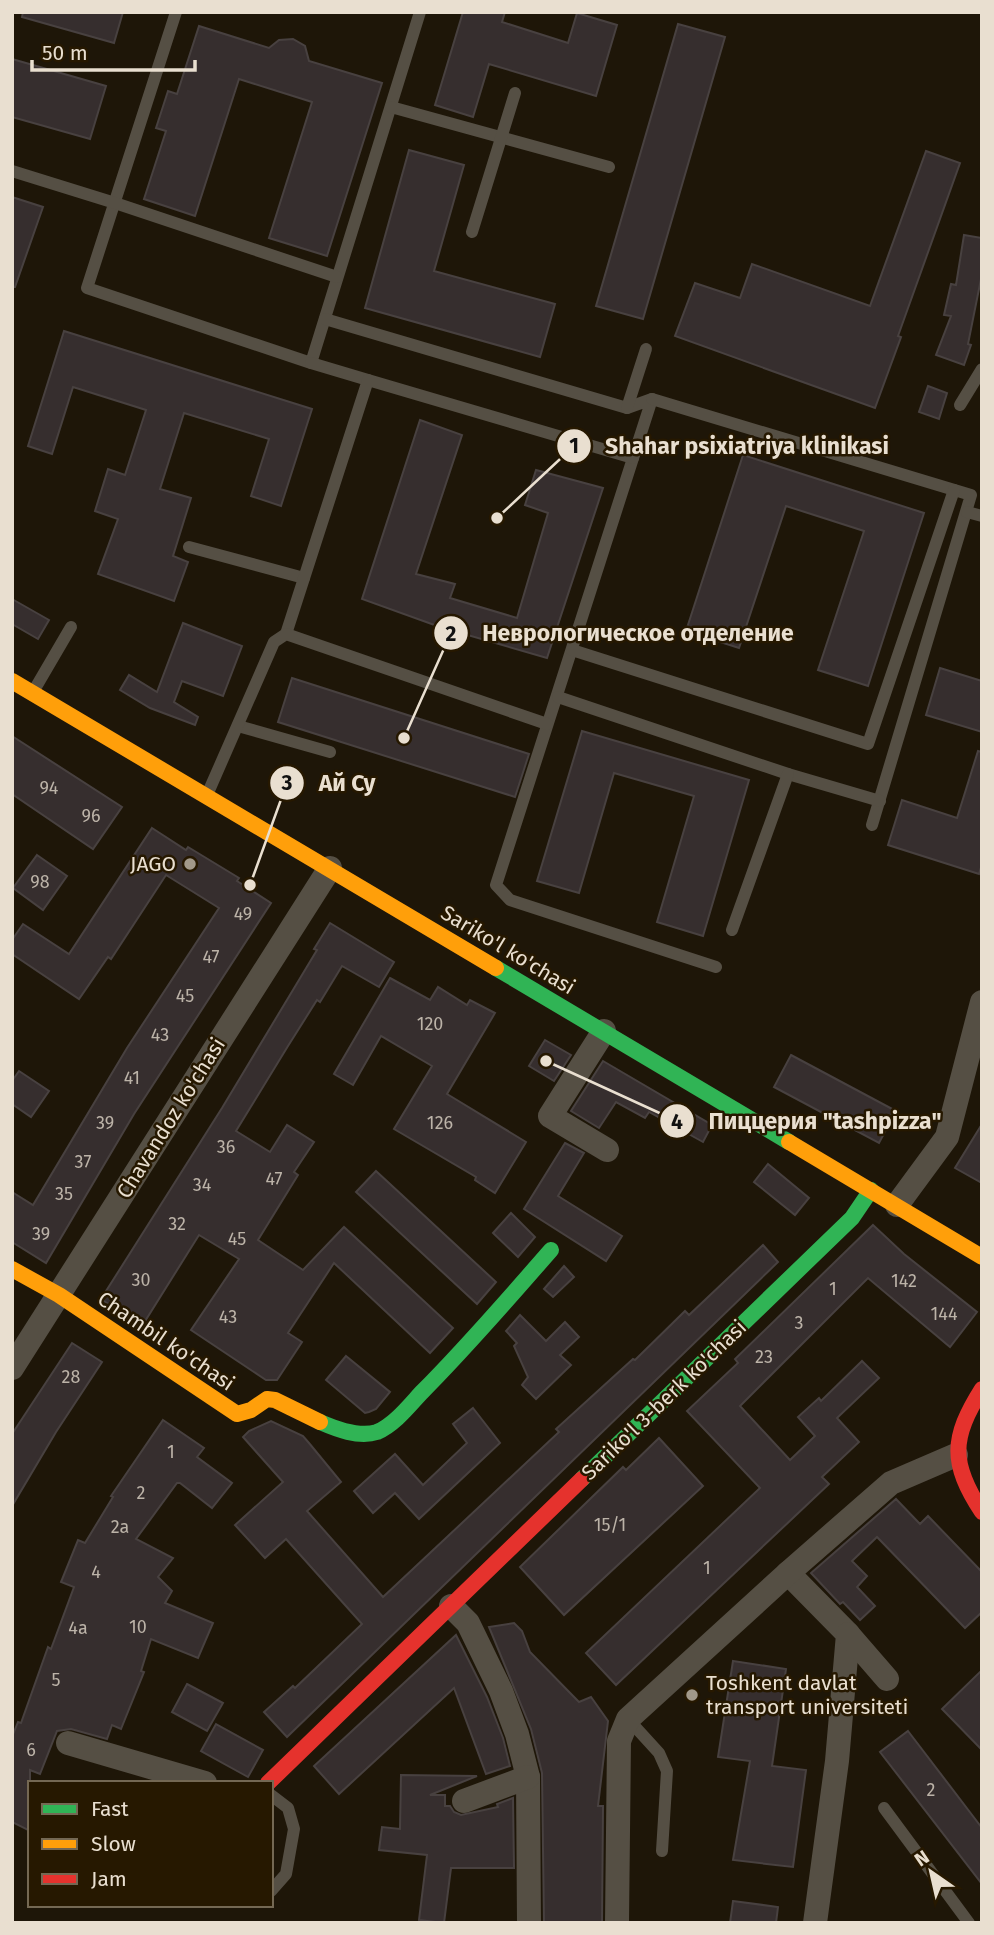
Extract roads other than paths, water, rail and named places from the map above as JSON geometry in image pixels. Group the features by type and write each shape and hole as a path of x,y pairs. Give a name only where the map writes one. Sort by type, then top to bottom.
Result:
{"street":[{"name":"Sariko'l ko'chasi","path":"12,681 982,1257"},
{"name":"Chavandoz ko'chasi","path":"12,1368 330,868"},
{"path":"897,1205 947,1137 982,1002"},
{"path":"604,1031 550,1116 607,1150"},
{"name":"Sariko'l 3-berk ko'chasi","path":"270,1781 852,1217 871,1190"},
{"name":"Chambil ko'chasi","path":"12,1269 59,1295 237,1414 251,1410 267,1399 275,1400 333,1427 356,1434 379,1432 409,1407 551,1250"},
{"path":"982,1389 962,1419 958,1430 956,1455 962,1481 982,1512"},
{"path":"617,1923 618,1741 628,1719 891,1483 956,1455"},
{"path":"788,1573 848,1634 887,1679"},
{"path":"451,1606 468,1623 501,1691 517,1734 528,1777 529,1923"},
{"path":"814,1923 837,1761 848,1634"},
{"path":"68,1743 198,1781"},
{"path":"464,1801 528,1777"}],"lane":[{"path":"176,12 87,288 311,363 633,458"},
{"path":"311,363 420,12"},
{"path":"472,232 515,93"},
{"path":"391,107 609,166"},
{"path":"12,172 115,202 337,277"},
{"path":"325,319 627,408 652,399 971,495 872,825"},
{"path":"627,408 646,349"},
{"path":"960,405 982,369"},
{"path":"207,796 274,642 286,634 368,380"},
{"path":"652,399 496,885 510,901 716,967"},
{"path":"572,650 868,744 954,490"},
{"path":"967,512 982,516"},
{"path":"189,547 304,578"},
{"path":"32,693 71,627"},
{"path":"286,634 547,724"},
{"path":"558,697 788,774 880,801"},
{"path":"238,726 330,752"},
{"path":"732,930 788,774"},
{"path":"628,1719 659,1753 667,1772 662,1851"},
{"path":"273,1797 288,1808 294,1829 286,1874 273,1889"},
{"path":"884,1808 969,1923"}],"place":[{"name":"Shahar psixiatriya klinikasi","path":"497,518"},
{"name":"Неврологическое отделение","path":"404,738"},
{"name":"JAGO","path":"190,864"},
{"name":"Ай Су","path":"250,885"},
{"name":"Пиццерия \"tashpizza\"","path":"546,1061"},
{"name":"Toshkent davlat transport universiteti","path":"692,1695"}]}
